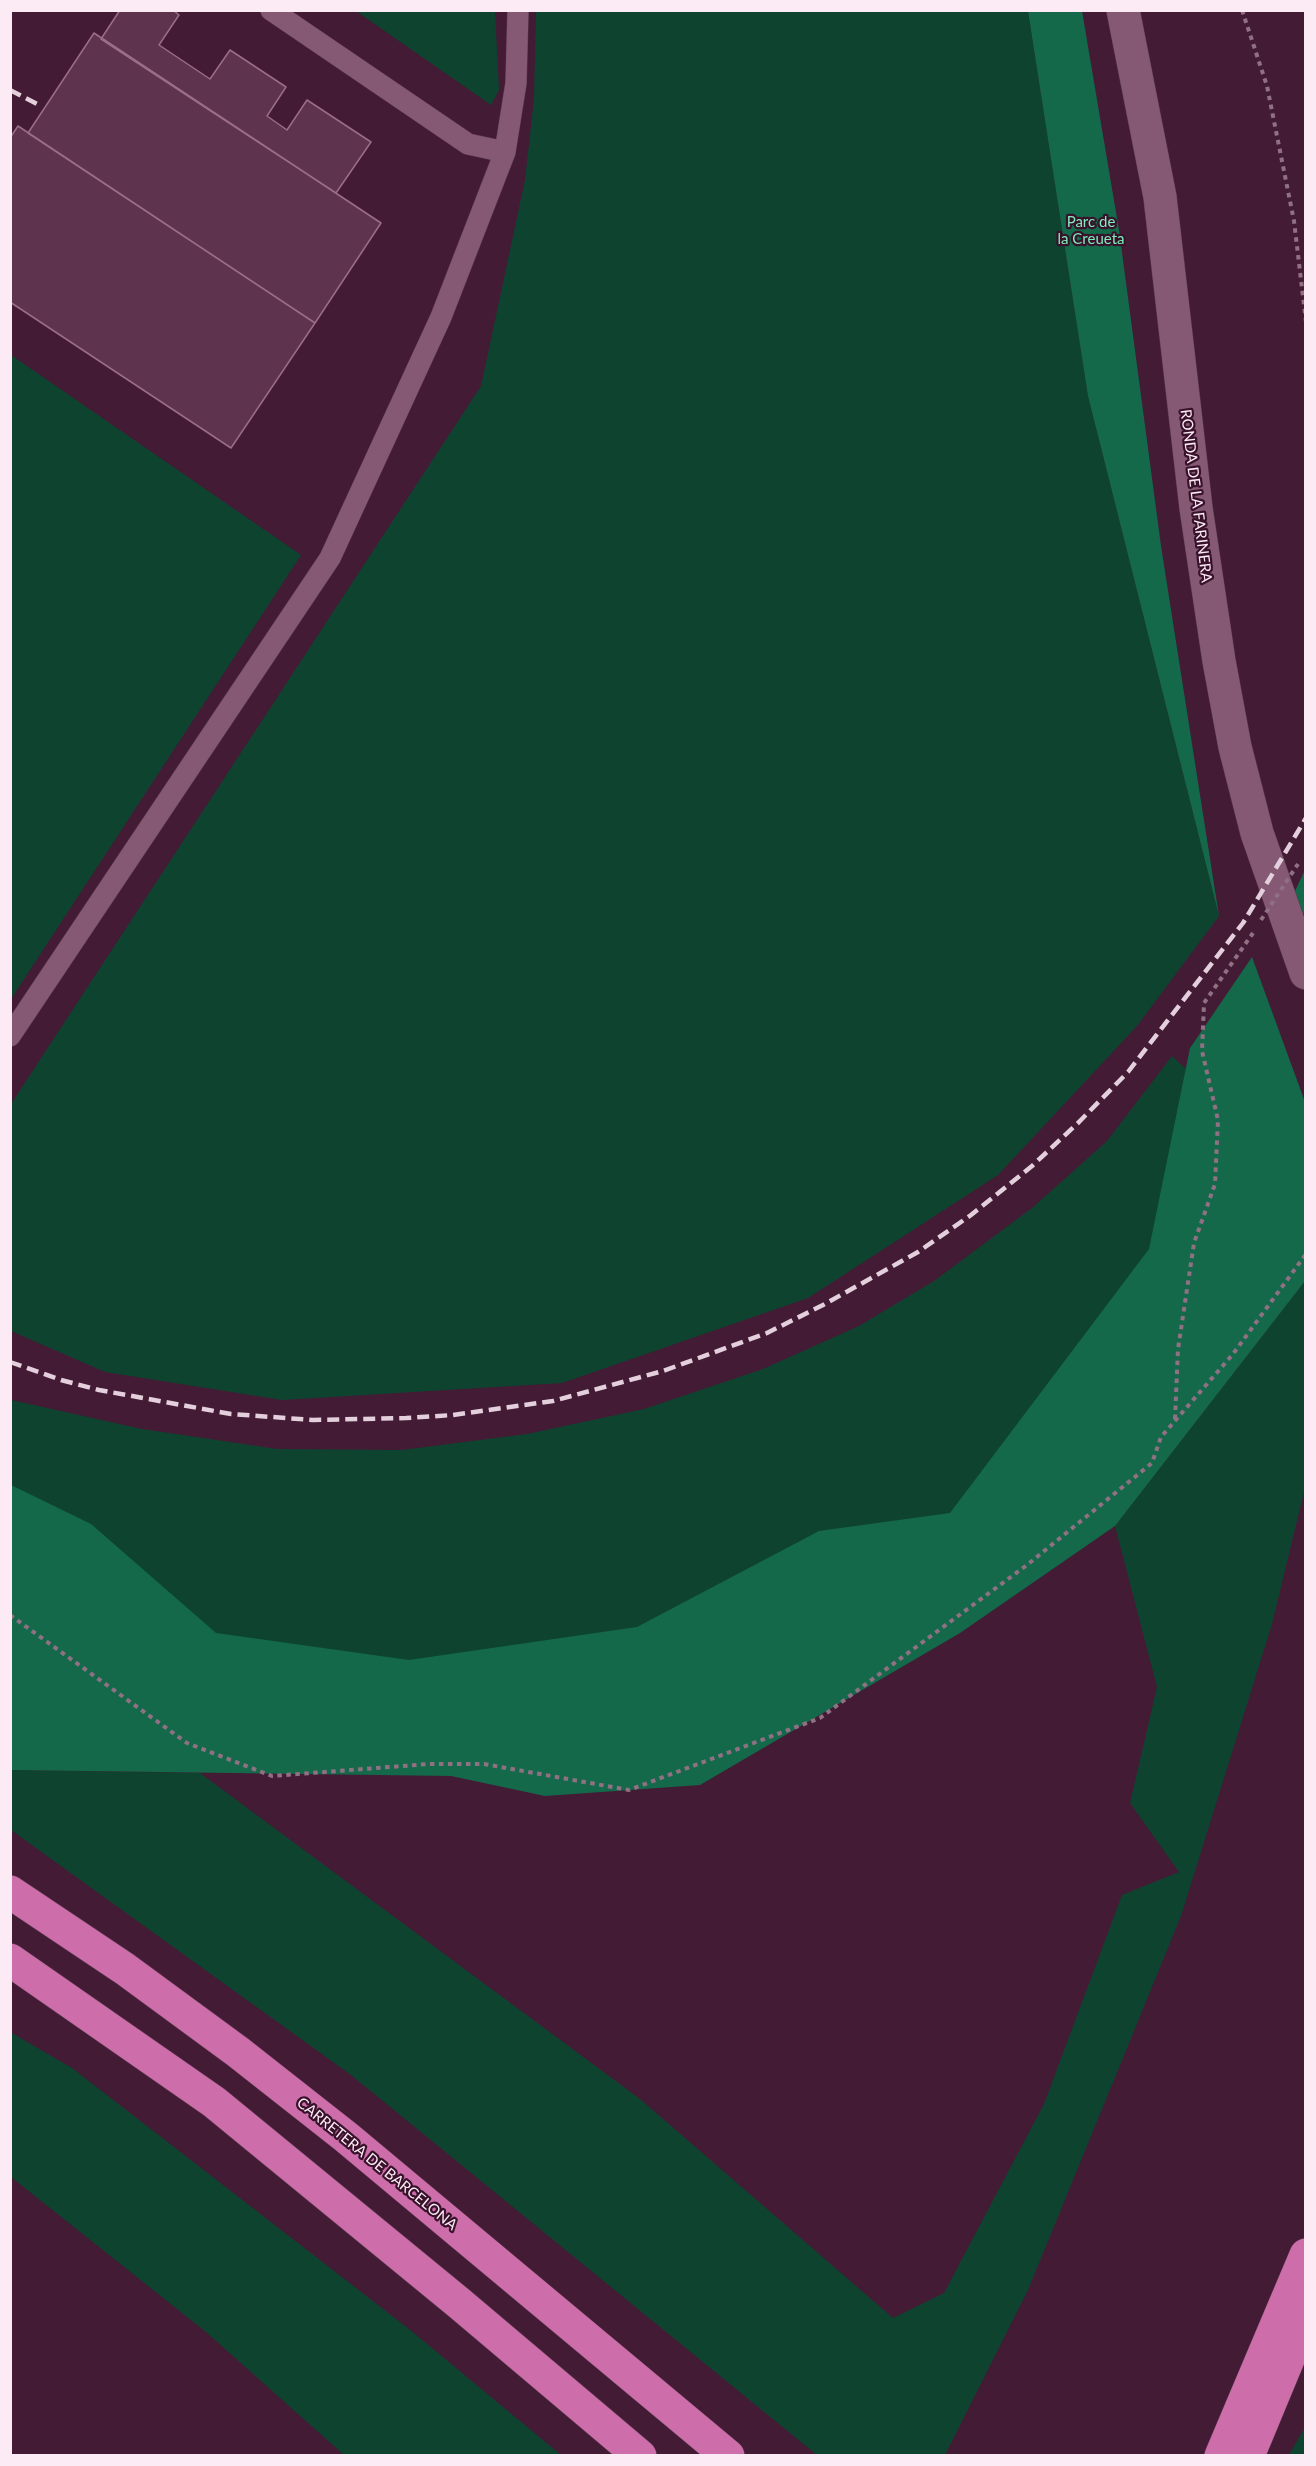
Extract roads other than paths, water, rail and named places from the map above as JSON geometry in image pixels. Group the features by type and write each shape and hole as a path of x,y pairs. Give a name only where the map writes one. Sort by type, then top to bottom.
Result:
{"highway":[{"name":"CARRETERA DE BARCELONA","path":"10,1892 125,1970 310,2109 513,2274 728,2456"},
{"path":"10,1960 214,2103 459,2303 640,2456"},
{"path":"1221,2456 1305,2255"},
{"path":"1248,2456 1305,2316"},
{"path":"1261,2426 1286,2387 1305,2364"}],"street":[{"name":"RONDA DE LA FARINERA","path":"1123,10 1160,197 1196,508 1219,661 1235,747 1257,834 1305,973"}],"lane":[{"path":"271,10 468,144 506,152"},
{"path":"10,1036 330,558 441,317 506,152 516,83 518,10"}],"railway":[{"path":"10,90 41,106"},
{"path":"10,1362 61,1380 99,1390 231,1414 313,1420 406,1418 453,1415 553,1401 663,1371 767,1333 918,1252 971,1215 1032,1166 1079,1122 1128,1072 1243,923 1306,818"}],"park label":[{"name":"Parc de la Creueta","path":"1091,230"}]}
